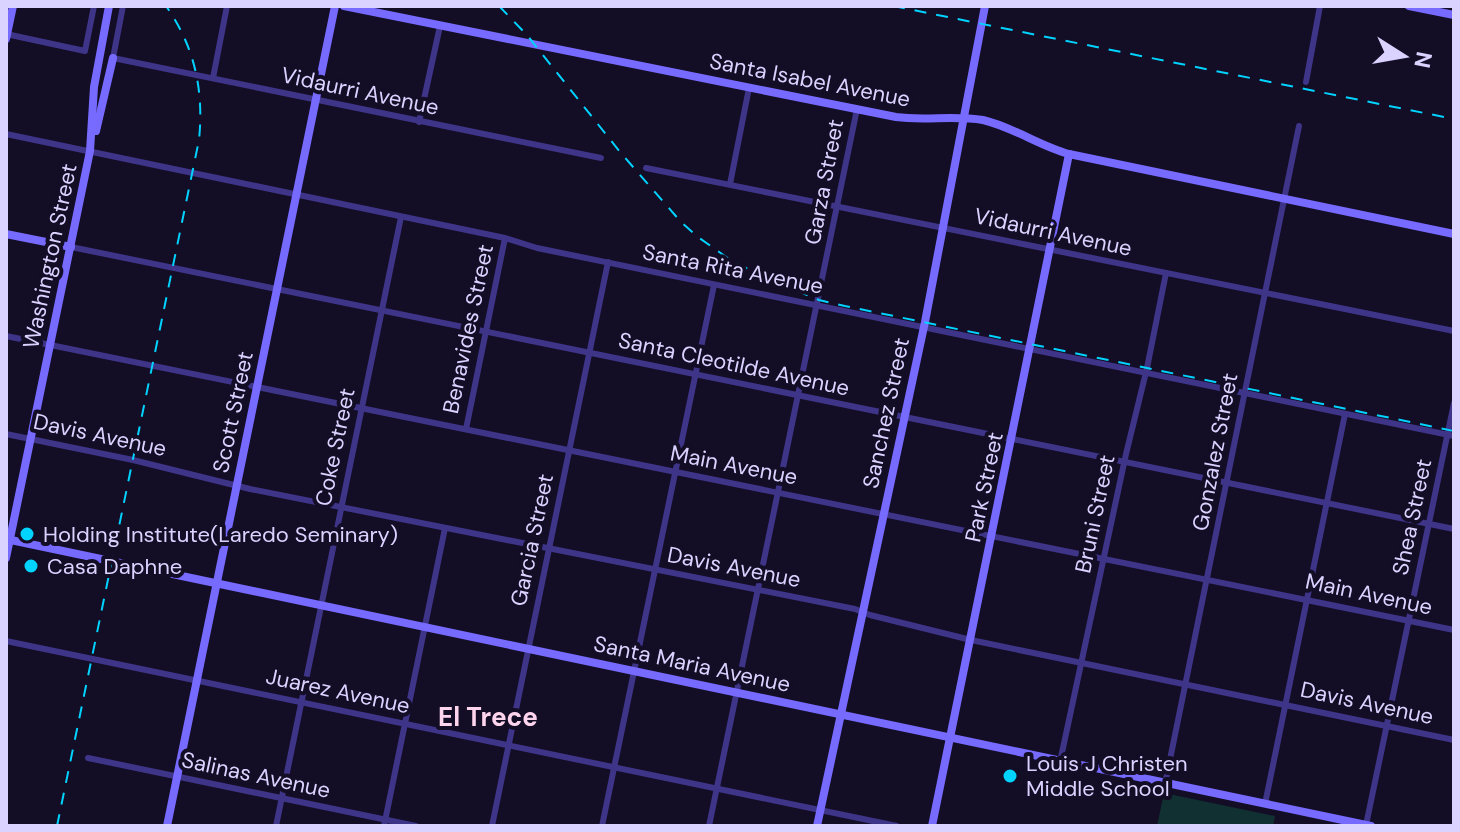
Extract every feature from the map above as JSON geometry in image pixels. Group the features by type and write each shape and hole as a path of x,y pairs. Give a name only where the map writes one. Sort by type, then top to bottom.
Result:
{"main road":[{"path":"6,36 13,6"},
{"name":"Washington Street","path":"6,558 90,151 94,87 109,6"},
{"name":"Scott Street","path":"167,826 335,6"},
{"name":"Santa Isabel Avenue","path":"344,6 857,109 914,119 965,118 991,122 1069,154 1454,234"},
{"name":"Sanchez Street","path":"817,826 902,417 924,326 985,6"},
{"path":"1409,6 1454,15"},
{"path":"90,151 113,58"},
{"name":"Park Street","path":"932,826 1069,154"},
{"name":"Santa Cleotilde Avenue","path":"6,234 71,247"},
{"name":"Santa Maria Avenue","path":"8,539 1368,826"}],"street":[{"path":"6,36 85,51 94,6"},
{"path":"113,58 123,6"},
{"path":"213,78 227,6"},
{"path":"1306,82 1320,6"},
{"path":"419,122 440,26"},
{"name":"Vidaurri Avenue","path":"113,58 601,158"},
{"path":"730,184 749,88"},
{"name":"Garza Street","path":"709,826 857,109"},
{"name":"Gonzalez Street","path":"1165,784 1299,126"},
{"name":"Santa Rita Avenue","path":"6,134 714,285 1451,435"},
{"name":"Vidaurri Avenue","path":"646,168 1454,331"},
{"name":"Coke Street","path":"276,826 401,217"},
{"name":"Benavides Street","path":"466,429 505,238"},
{"name":"Santa Cleotilde Avenue","path":"71,247 1454,529"},
{"name":"Garcia Street","path":"492,826 608,262"},
{"name":"Bruni Street","path":"1060,762 1166,273"},
{"path":"602,826 714,285"},
{"name":"Main Avenue","path":"6,336 1454,630"},
{"name":"Shea Street","path":"1368,826 1429,524 1451,435 1454,403"},
{"path":"1265,804 1345,414"},
{"name":"Davis Avenue","path":"6,434 341,507 758,590 971,640 1454,740"},
{"path":"385,823 445,528"},
{"name":"Juarez Avenue","path":"6,641 897,826"},
{"name":"Salinas Avenue","path":"88,758 282,798 385,823 416,826"}],"green space":[{"path":"1164,793 1275,816 1273,826 1157,826"}],"railway":[{"path":"57,826 199,140 200,104 191,53 166,6"},
{"path":"499,6 527,35 620,152 681,222 729,259 759,275 819,300 845,306 1454,431"},
{"path":"893,6 1454,119"}],"place":[{"name":"Holding Institute(Laredo Seminary)","path":"27,534"},
{"name":"Casa Daphne","path":"31,566"},
{"name":"Louis J Christen Middle School","path":"1010,776"}],"district":[{"name":"El Trece","path":"488,717"}]}
